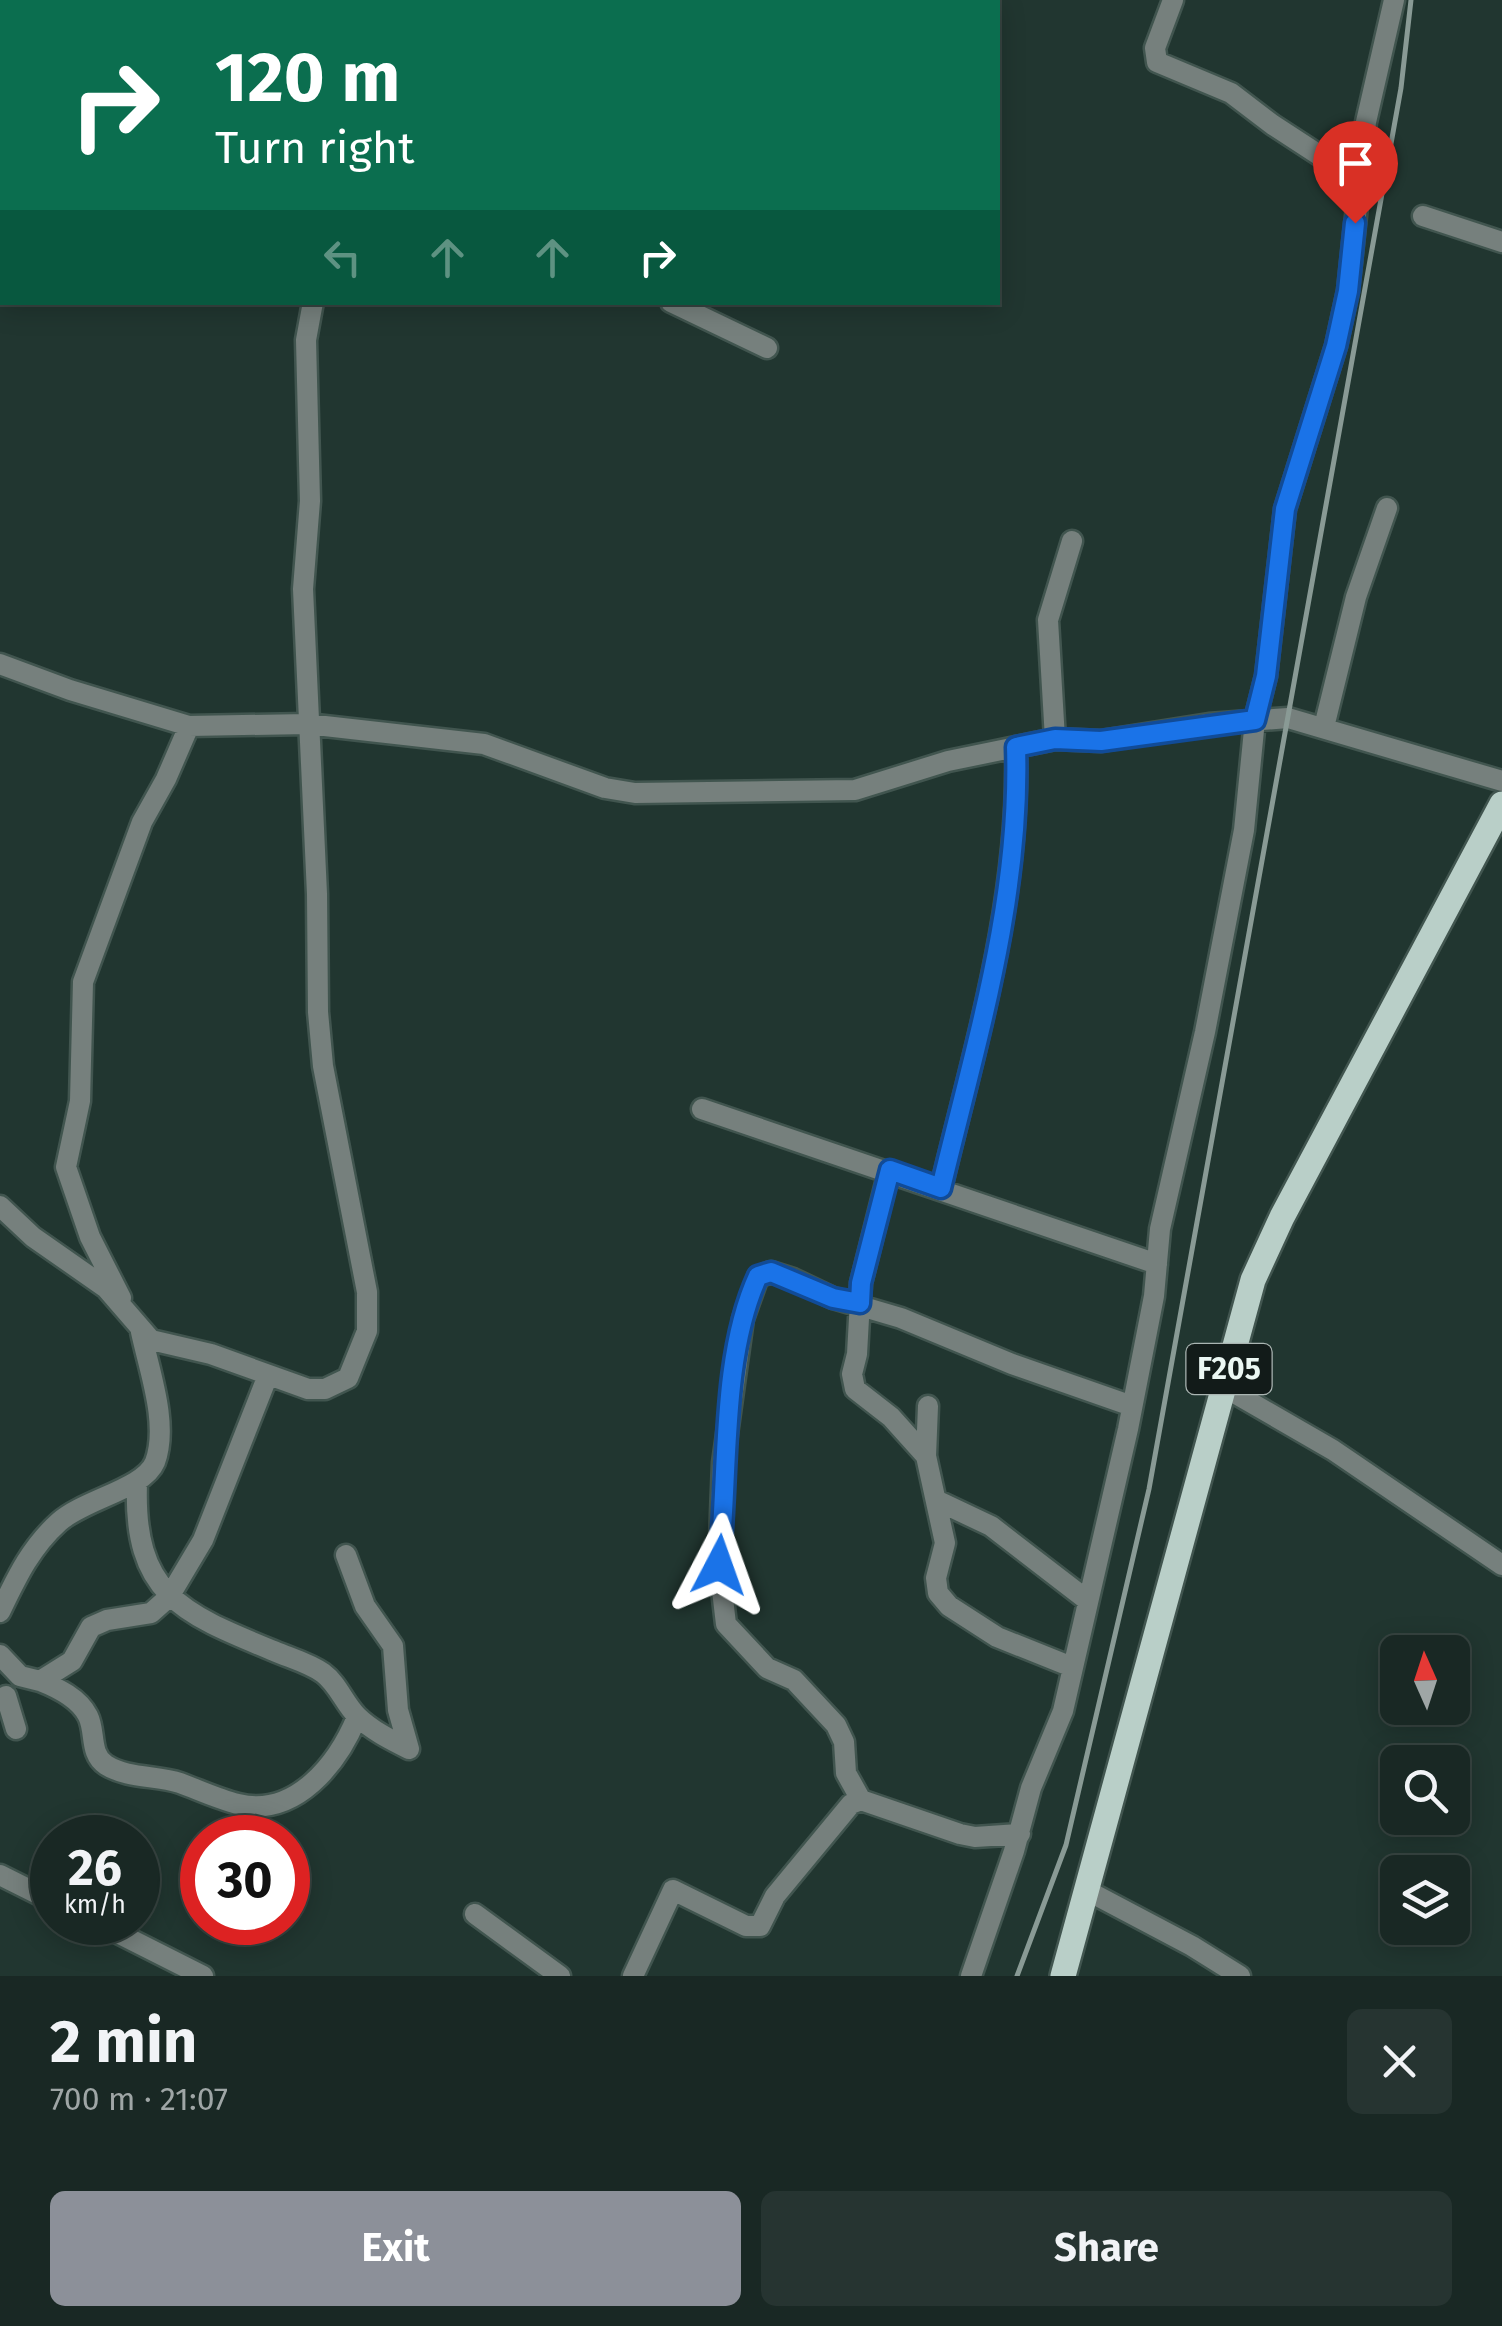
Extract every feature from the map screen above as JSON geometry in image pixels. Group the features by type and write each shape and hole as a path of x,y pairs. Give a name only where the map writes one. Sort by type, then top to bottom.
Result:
{"main road":[{"name":"F205","path":"1063,1976 1253,1280 1282,1217 1502,804"}],"street":[{"path":"1172,0 1155,48 1156,62 1232,93 1360,180"},
{"path":"970,1976 1020,1834 1031,1788 1062,1711 1132,1406 1160,1229 1244,830 1255,720 1266,676 1285,509 1336,346 1348,291 1366,122 1394,0"},
{"path":"1423,216 1502,242"},
{"path":"189,726 142,822 83,982 80,1101 66,1167 90,1237 127,1310 151,1340 210,1354 308,1388 326,1390 348,1378 367,1331 362,1254 323,1066 302,589 310,435 306,340 312,305"},
{"path":"677,305 767,348"},
{"path":"1324,727 1356,597 1387,508"},
{"path":"1055,739 1048,620 1072,541"},
{"path":"0,664 189,726 306,724 484,744 605,788 634,793 855,790 948,761 1055,739 1101,741 1288,718 1502,781"},
{"path":"941,1188 1007,911 1017,795 1016,747"},
{"path":"702,1109 941,1188 974,1205 1157,1264"},
{"path":"890,1170 861,1283 852,1374 856,1389 891,1417 926,1456"},
{"path":"0,1206 33,1237 106,1288 127,1310"},
{"path":"1020,1834 960,1834 861,1800 846,1773 844,1742 836,1725 794,1680 767,1668 726,1624 719,1565 723,1462 743,1318 758,1276 771,1272 1132,1406"},
{"path":"0,1612 21,1568 59,1521 82,1504 137,1483 156,1460 159,1437 142,1332"},
{"path":"16,1729 3,1699 30,1679 72,1660 91,1627 107,1620 151,1614 169,1597 202,1540 268,1375"},
{"path":"1224,1387 1334,1450 1502,1565"},
{"path":"928,1406 926,1456 945,1542 936,1578 938,1593 949,1606 997,1638 1072,1666"},
{"path":"137,1483 136,1527 140,1546 169,1597 220,1628 326,1674 358,1717 408,1750 398,1710 393,1646 365,1606 346,1555"},
{"path":"936,1500 990,1526 1086,1600"},
{"path":"0,1655 30,1679 63,1690 88,1716 96,1755 105,1764 179,1782 240,1804 265,1806 319,1778 338,1758 358,1717"},
{"path":"633,1976 673,1890 746,1926 760,1926 776,1896 841,1813 861,1800"},
{"path":"0,1875 30,1890"},
{"path":"1086,1890 1240,1976"},
{"path":"475,1914 560,1976"},
{"path":"142,1945 203,1976"}],"railway":[{"path":"1017,1976 1066,1845 1149,1489 1401,88 1411,0"}],"route":[{"path":"719,1565 723,1462 743,1318 758,1276 771,1272 833,1298 860,1303 861,1283 890,1170 941,1188 1007,911 1017,795 1016,747 1055,739 1101,741 1255,720 1275,614 1285,509 1336,346 1348,291 1355,223"}]}
